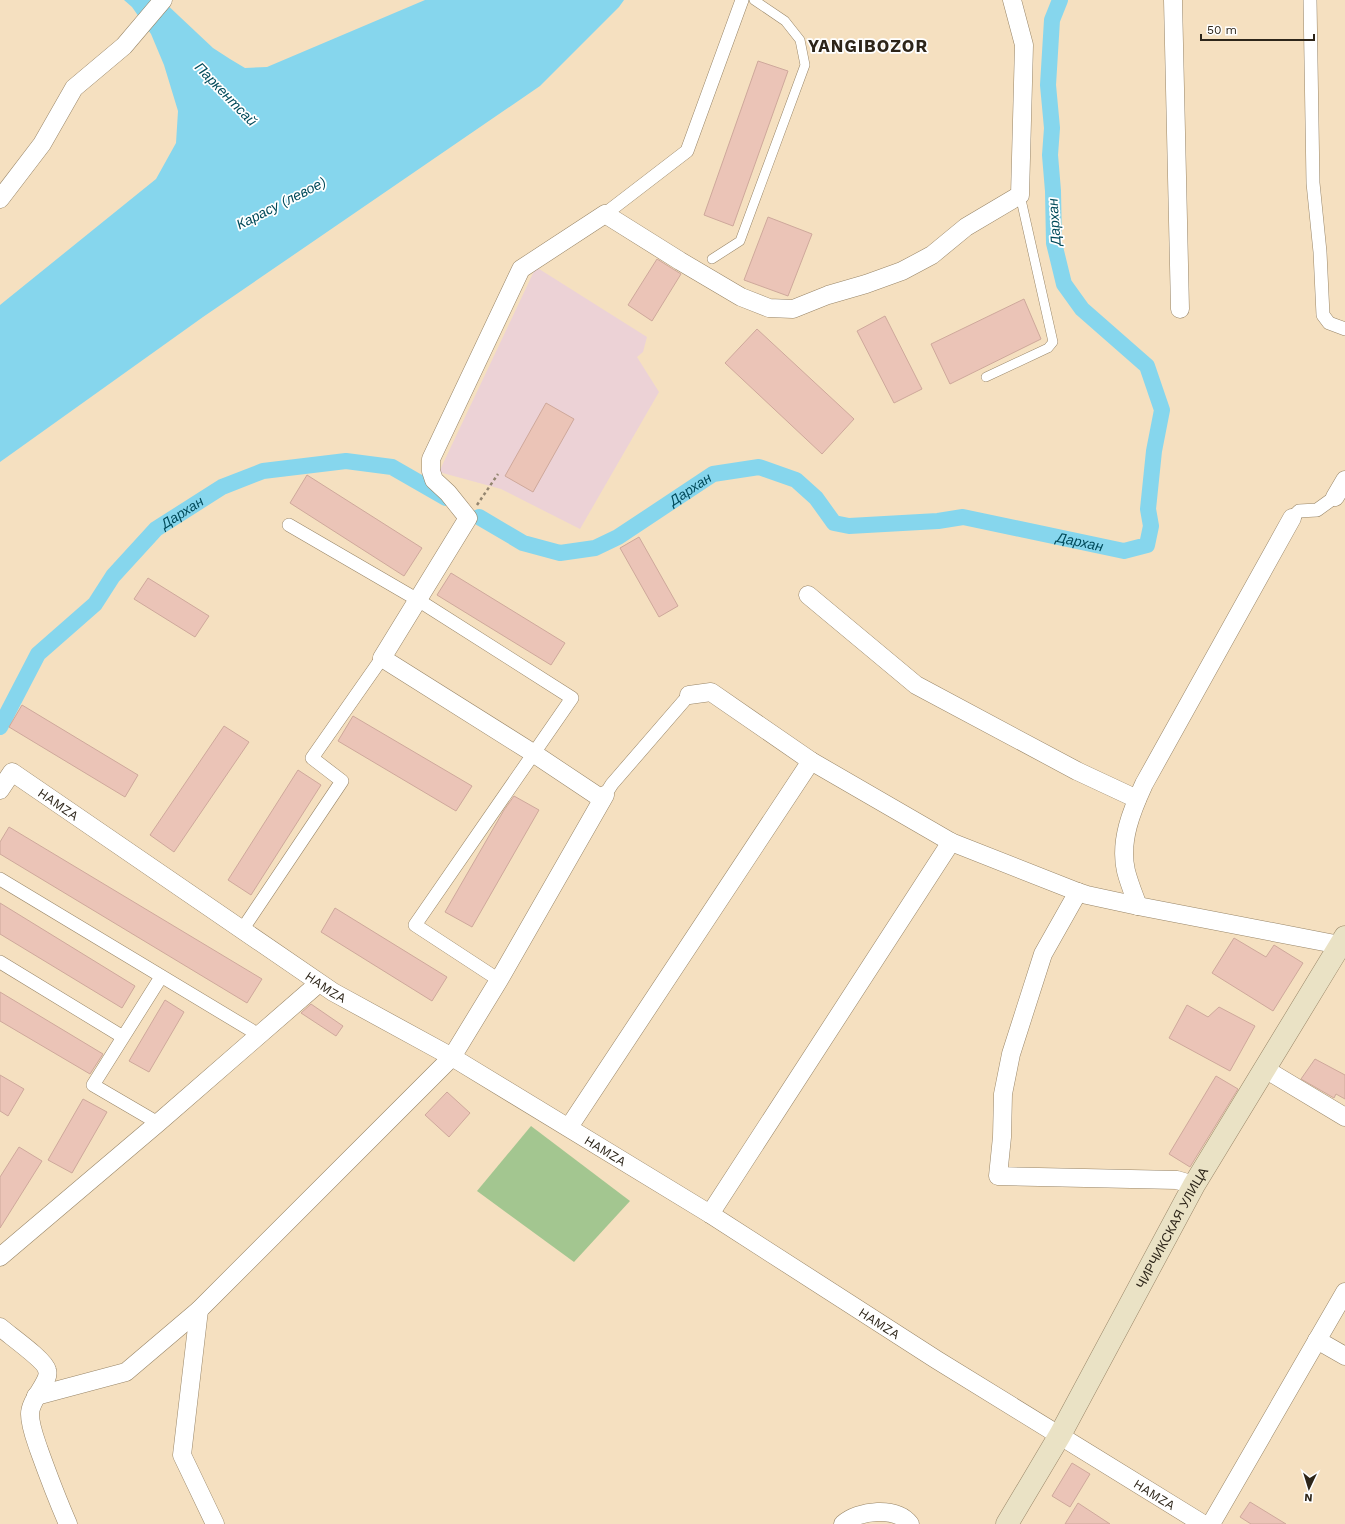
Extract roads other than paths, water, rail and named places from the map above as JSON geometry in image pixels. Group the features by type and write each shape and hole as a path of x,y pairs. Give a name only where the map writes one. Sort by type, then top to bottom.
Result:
{"main road":[{"name":"ЧИРЧИКСКАЯ УЛИЦА","path":"1007,1524 1060,1435 1194,1185 1343,941"}],"street":[{"path":"0,199 42,144 74,88 124,46 163,0"},
{"path":"242,930 342,781 312,758 382,658 468,518 448,493 434,480 431,470 431,459 521,269 605,214 687,152 742,0"},
{"path":"605,214 741,297 769,308 793,309 828,295 866,284 902,271 932,255 966,227 1020,195 1024,45 1012,0"},
{"path":"1172,0 1180,309"},
{"path":"1310,0 1313,183 1320,252 1323,315 1329,324 1345,329"},
{"path":"1138,906 1126,871 1124,852 1127,827 1144,784 1292,518 1299,511 1317,510 1335,497 1345,480"},
{"path":"289,525 418,600 572,698 533,752 415,925 499,980"},
{"path":"808,595 916,684 1077,771 1137,799"},
{"path":"382,658 603,797"},
{"path":"36,1396 126,1372 199,1310 452,1057 499,980 603,797 612,784 689,695 711,692 812,761 951,842 1078,892 1138,906 1343,941"},
{"path":"568,1127 812,761"},
{"name":"HAMZA","path":"0,790 12,772 319,983 452,1057 568,1127 710,1214 937,1360 1203,1524"},
{"path":"710,1214 951,842"},
{"path":"0,879 258,1036"},
{"path":"1078,892 1043,954 1011,1054 1003,1094 1002,1137 998,1176 1177,1180 1194,1185"},
{"path":"0,962 123,1037"},
{"path":"158,1123 93,1085 161,977"},
{"path":"0,1258 319,983"},
{"path":"1264,1069 1345,1117"},
{"path":"1211,1524 1345,1292"},
{"path":"199,1310 182,1455 215,1524"},
{"path":"0,1327 42,1361 47,1369 48,1375 31,1405 30,1415 32,1429 52,1486 68,1524"},
{"path":"1317,1340 1345,1356"},
{"path":"843,1524 848,1520 865,1514 877,1512 898,1514 905,1518 910,1524"}],"lane":[{"path":"712,259 740,241 805,65 800,40 785,21 754,0"},
{"path":"986,377 1048,348 1053,342 1020,195"}],"water":[{"path":"124,0 162,0 213,48 245,68 267,67 425,0 624,0 619,7 540,86 203,317 0,462 0,305 156,179 176,143 178,111 164,65 151,34 132,7"}],"waterway":[{"name":"Дархан","path":"479,517 523,543 560,553 595,548 618,537 713,474 759,467 796,480 816,498 834,523 849,526 938,521 963,517 1124,551 1147,545 1151,526 1148,509 1154,451 1162,410 1147,366 1082,309 1064,284 1054,243 1053,191 1050,155 1052,128 1048,85 1052,20 1060,0"},
{"name":"Дархан","path":"0,727 38,654 95,604 113,576 156,529 222,487 263,471 346,461 392,467 446,498"}],"district":[{"name":"YANGIBOZOR","path":"868,46"}],"water label":[{"name":"Паркентсай","path":"226,94"},
{"name":"Карасу (левое)","path":"281,203"}]}
